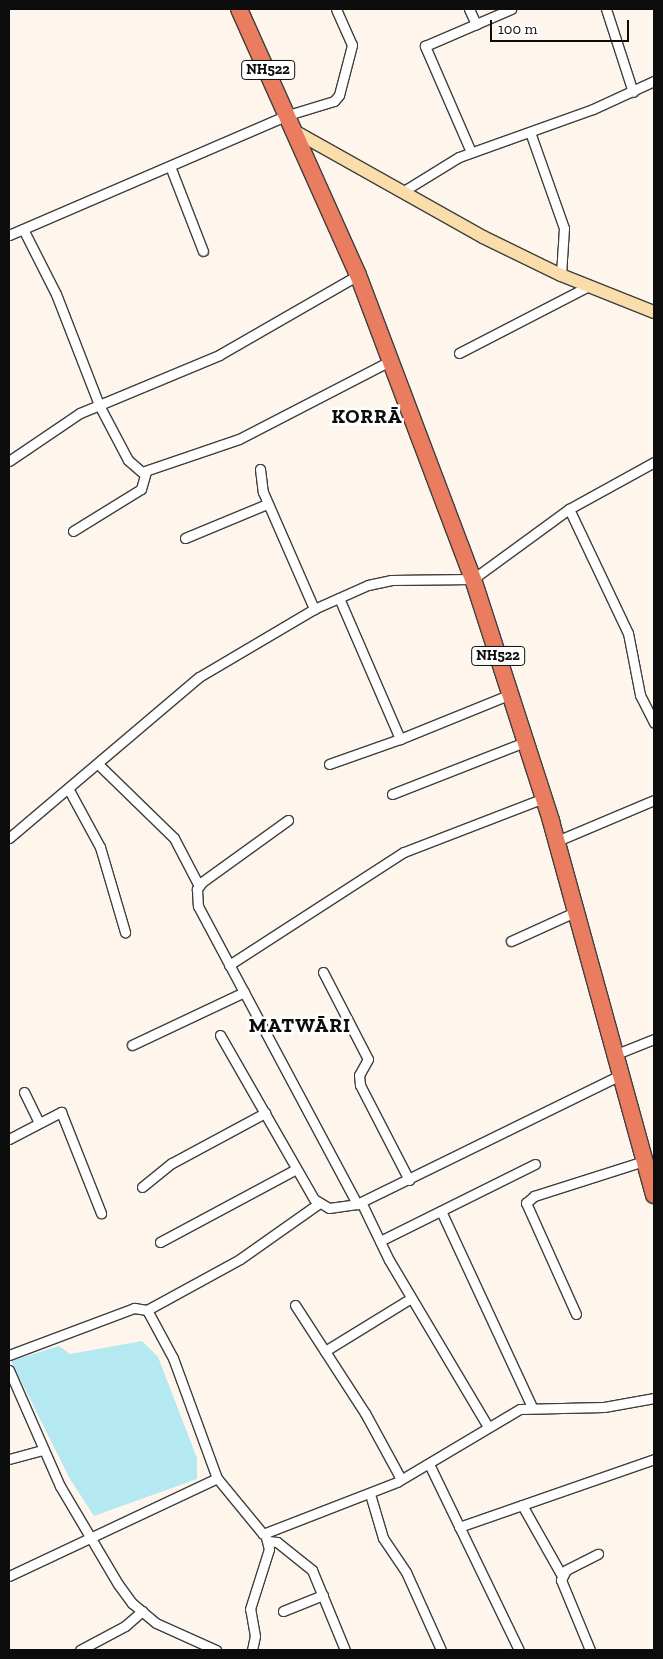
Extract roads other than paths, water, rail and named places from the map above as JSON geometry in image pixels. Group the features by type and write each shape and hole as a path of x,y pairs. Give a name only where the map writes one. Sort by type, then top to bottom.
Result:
{"highway":[{"name":"NH522","path":"239,9 296,132 358,275 392,360 473,579 527,740 557,841 614,1055 654,1195"}],"main road":[{"path":"296,132 402,192 560,275 654,312"}],"street":[{"path":"9,235 288,115 334,101 339,95 352,45 336,9"},
{"path":"468,9 476,24"},
{"path":"471,152 425,46 511,9"},
{"path":"606,9 633,92"},
{"path":"402,192 471,152 530,132 654,82"},
{"path":"530,132 564,228 560,275"},
{"path":"170,166 203,251"},
{"path":"23,229 56,294 99,405 128,460 146,472"},
{"path":"9,461 68,420 99,405 219,355 358,275"},
{"path":"459,353 589,286"},
{"path":"146,472 239,439 392,360"},
{"path":"9,838 69,790 199,677 314,609 391,580 473,579 569,509 654,462"},
{"path":"260,469 267,504 314,609"},
{"path":"73,530 141,489 146,472"},
{"path":"185,538 267,504"},
{"path":"569,509 628,633 640,695 654,723"},
{"path":"339,598 400,740"},
{"path":"329,764 400,740 511,694"},
{"path":"392,794 527,740"},
{"path":"98,764 174,838 199,886 201,912 411,1298 487,1425"},
{"path":"69,790 100,847 125,932"},
{"path":"229,964 320,910 404,852 544,798"},
{"path":"557,841 654,800"},
{"path":"199,886 288,820"},
{"path":"511,941 577,911"},
{"path":"324,972 368,1059 359,1075 360,1085 409,1180"},
{"path":"132,1046 244,992"},
{"path":"220,1035 318,1204 329,1208 359,1204 620,1075"},
{"path":"614,1055 654,1039"},
{"path":"24,1092 39,1123"},
{"path":"9,1139 61,1112 101,1213"},
{"path":"142,1187 172,1163 264,1113"},
{"path":"576,1314 526,1203 534,1196 644,1161"},
{"path":"380,1242 535,1164"},
{"path":"160,1242 296,1169"},
{"path":"9,1355 134,1308 147,1310 240,1259 318,1204"},
{"path":"441,1211 532,1407"},
{"path":"325,1351 411,1298"},
{"path":"295,1305 325,1351 401,1480"},
{"path":"147,1310 173,1358 217,1478 265,1537 270,1549 250,1608 255,1636 252,1650"},
{"path":"9,1370 43,1450 118,1584 142,1611 182,1638 216,1650"},
{"path":"265,1537 401,1480 429,1464 487,1425 532,1407 604,1407 654,1398"},
{"path":"9,1459 43,1450"},
{"path":"459,1527 654,1459"},
{"path":"429,1464 519,1650"},
{"path":"9,1576 217,1478"},
{"path":"370,1494 383,1538 406,1572 441,1650"},
{"path":"522,1505 562,1576 590,1650"},
{"path":"265,1537 277,1542 312,1570 345,1650"},
{"path":"562,1576 570,1567 598,1554"},
{"path":"283,1611 323,1595"},
{"path":"80,1650 120,1629 142,1611"}],"water":[{"path":"142,1341 158,1357 197,1458 197,1479 94,1516 70,1479 11,1361 59,1346 70,1354"}],"district":[{"name":"KORRĀ","path":"367,416"},
{"name":"MATWĀRI","path":"300,1025"}]}
